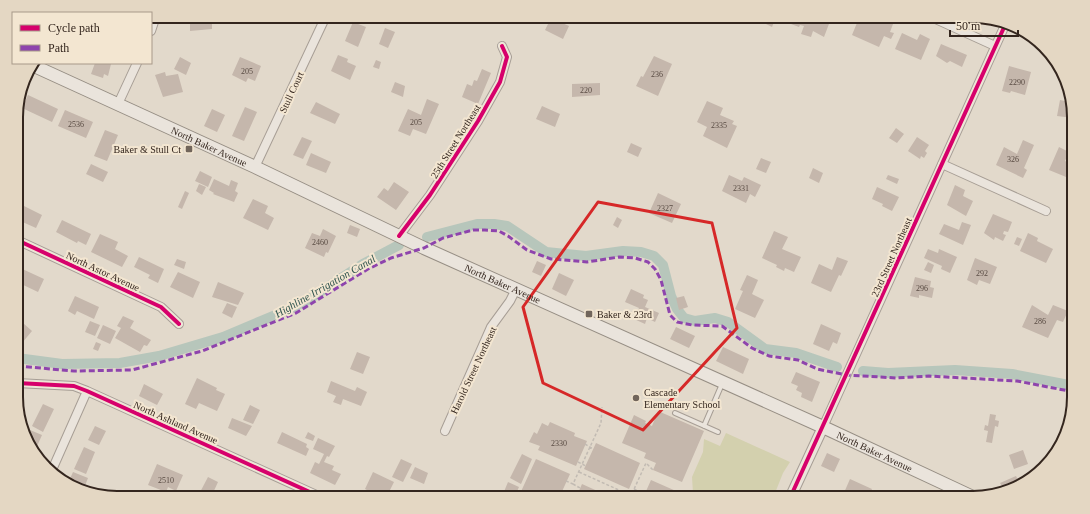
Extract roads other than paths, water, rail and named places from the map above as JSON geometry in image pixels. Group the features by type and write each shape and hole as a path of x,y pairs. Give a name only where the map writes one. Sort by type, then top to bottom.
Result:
{"main road":[{"name":"North Baker Avenue","path":"38,67 255,167 399,236 823,427 960,491"}],"street":[{"name":"Stull Court","path":"255,167 323,23"},
{"path":"944,23 995,46"},
{"name":"23rd Street Northeast","path":"793,491 1003,28"},
{"name":"25th Street Northeast","path":"399,236 430,195 478,121 500,82 507,57 502,46"},
{"path":"118,104 137,64"},
{"path":"942,164 1046,211"},
{"name":"North Astor Avenue","path":"23,243 161,307 179,324"},
{"name":"Harold Street Northeast","path":"445,431 492,327 510,301 516,289"},
{"name":"North Ashland Avenue","path":"23,385 74,386 308,491"},
{"path":"53,467 87,391"}],"lane":[{"path":"704,426 723,382"},
{"path":"675,413 718,432"}],"waterway":[{"name":"Highline Irrigation Canal","path":"427,237 477,224 494,224 507,226 546,252 586,256 623,251 641,252 654,256 663,265 671,296 677,309 684,318 695,321 715,318 728,322 765,349 796,353 837,367"},
{"name":"Highline Irrigation Canal","path":"23,359 62,364 120,363 159,356 223,337 306,301 363,264 399,245"},
{"name":"Highline Irrigation Canal","path":"863,371 888,373 955,370 1012,374 1067,385"}],"place":[{"name":"Baker & Stull Ct","path":"189,149"},
{"name":"Baker & 23rd","path":"589,314"},
{"name":"Cascade Elementary School","path":"636,398"}]}
